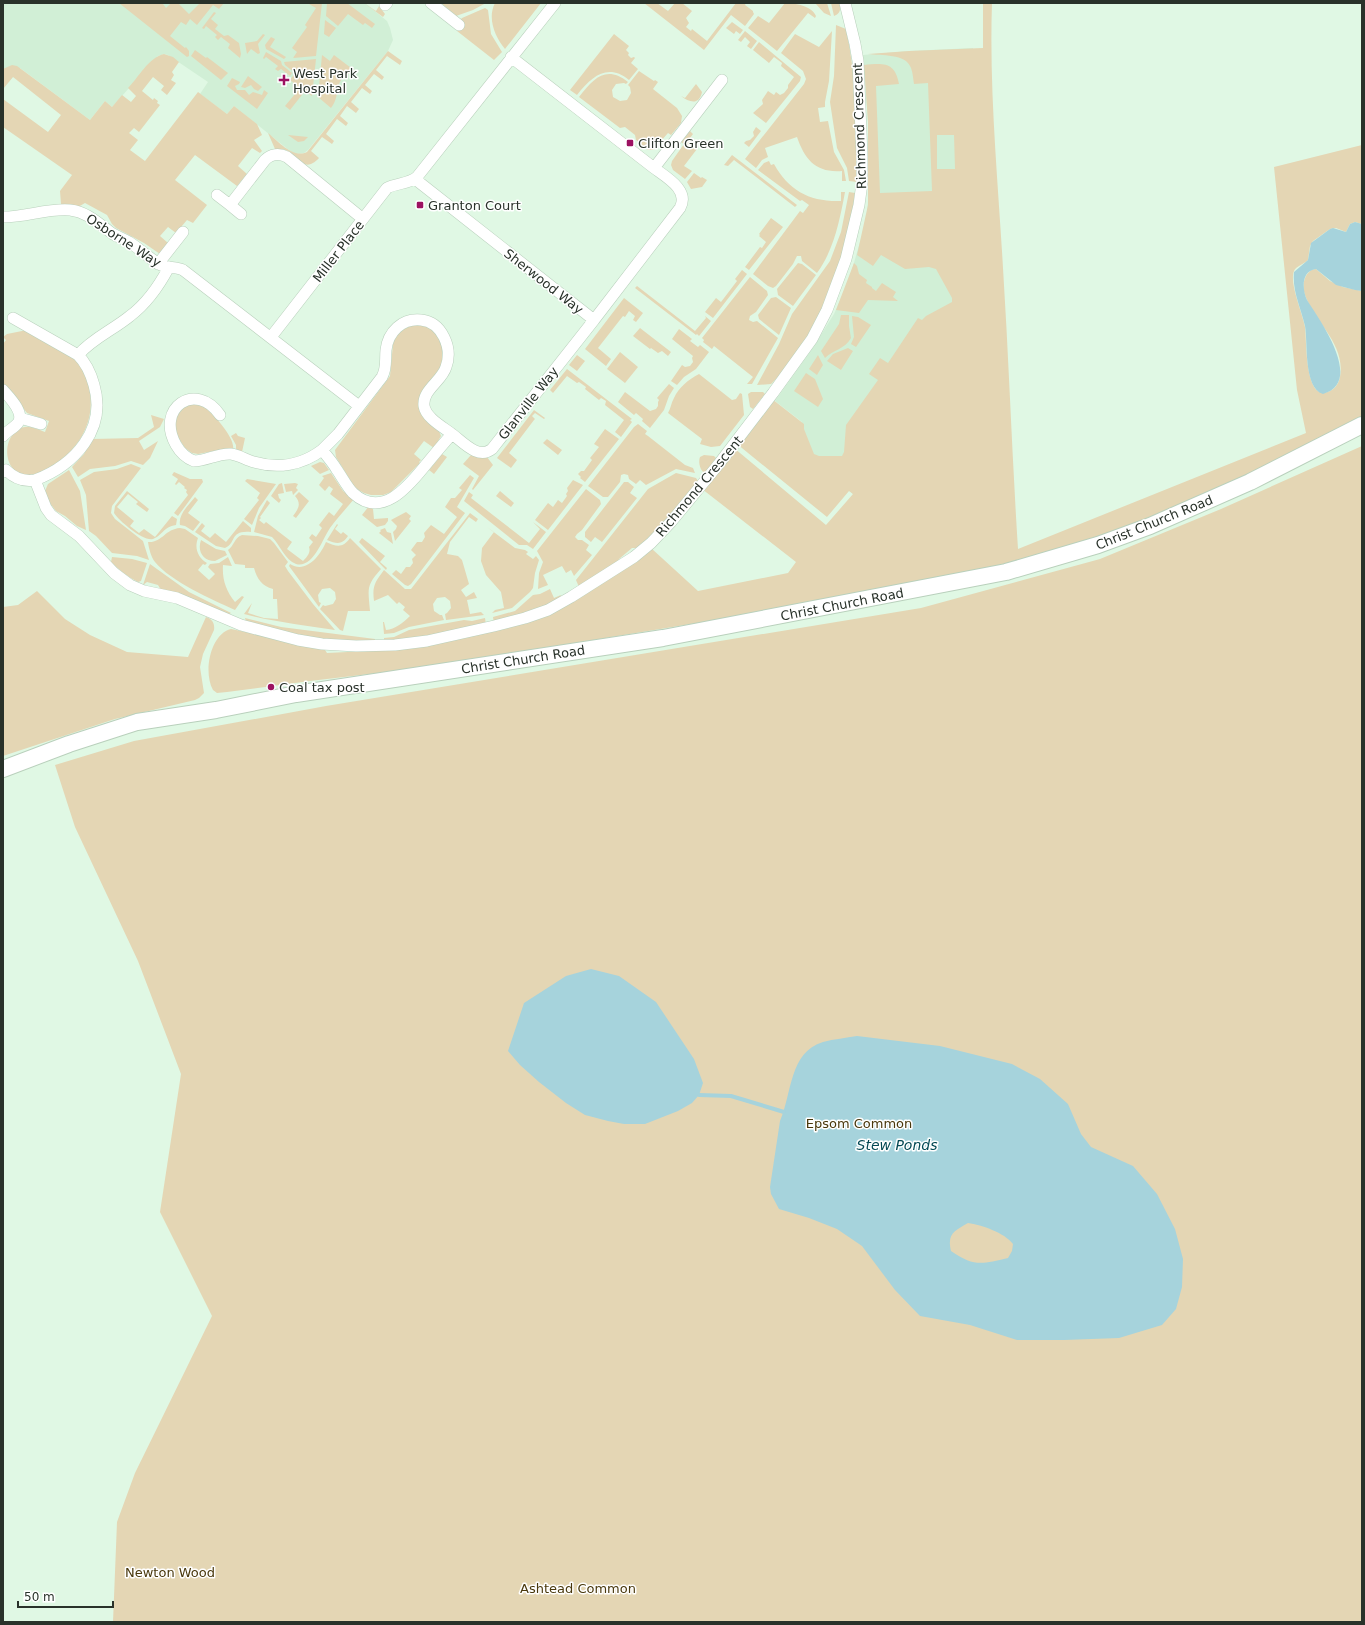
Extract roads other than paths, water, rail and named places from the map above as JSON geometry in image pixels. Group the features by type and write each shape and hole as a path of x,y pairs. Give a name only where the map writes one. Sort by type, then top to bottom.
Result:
{"main road":[{"name":"Christ Church Road","path":"9,766 69,744 137,722 223,709 296,694 663,638 1006,572 1086,549 1130,534 1250,482 1362,425"}],"street":[{"path":"431,3 459,25"},
{"path":"415,179 555,3"},
{"name":"Richmond Crescent","path":"35,480 51,515 79,536 114,573 130,585 144,591 177,598 241,625 298,640 322,644 356,646 386,646 416,643 512,622 542,612 562,602 634,557 651,543 671,522 718,465 773,393 812,339 827,310 846,259 859,205 862,183 858,61 845,3"},
{"name":"Sherwood Way","path":"415,179 594,320 682,205 683,197 678,188 654,168 511,58"},
{"path":"654,168 722,80"},
{"path":"230,205 265,160 271,156 279,154 287,157 363,219"},
{"name":"Miller Place","path":"270,337 387,188 415,179"},
{"path":"217,195 241,214"},
{"name":"Osborne Way","path":"3,217 16,217 62,210 81,213 91,217 158,264 183,270 270,337"},
{"path":"158,264 183,232"},
{"path":"78,355 97,337 134,312 163,279 170,267"},
{"path":"4,469 12,476 23,480 35,480 58,469 75,456 84,443 93,426 97,409 96,392 86,366 78,355 13,318"},
{"name":"Glanville Way","path":"220,415 211,404 200,399 186,401 176,408 170,418 170,430 176,446 184,455 191,460 196,461 231,454 258,463 281,466 301,461 322,450 334,438 384,373 387,344 394,330 403,323 411,320 421,320 430,322 438,328 444,337 447,363 444,372 426,396 424,407 429,416 475,451 482,453 490,450 594,320"},
{"path":"270,337 359,406"},
{"path":"3,390 17,409 20,418"},
{"path":"20,418 41,424"},
{"path":"3,436 15,426 20,418"},
{"path":"322,450 354,493 366,500 381,502 396,496 406,489 452,434"}],"water":[{"path":"1355,222 1362,224 1362,291 1336,285 1316,269 1311,270 1308,273 1304,281 1305,296 1328,335 1340,364 1340,377 1335,387 1323,394 1317,390 1312,383 1309,374 1305,326 1294,286 1294,272 1308,260 1311,243 1333,228 1346,232 1350,224"},
{"path":"591,969 619,976 656,1002 694,1059 703,1083 699,1095 692,1103 678,1111 645,1124 624,1124 585,1115 566,1103 539,1082 520,1065 508,1051 524,1003 566,976"},
{"name":"Stew Ponds","path":"857,1036 940,1046 1012,1064 1040,1079 1068,1104 1081,1134 1091,1147 1133,1166 1157,1194 1175,1229 1183,1259 1182,1287 1176,1309 1162,1325 1119,1338 1017,1340 970,1325 920,1316 895,1290 862,1246 837,1229 809,1218 779,1209 771,1194 770,1187 780,1121 793,1075 804,1055 812,1047 823,1042","holes":["968,1223 993,1230 1005,1236 1013,1244 1012,1251 1008,1258 978,1263 966,1260 951,1251 950,1241 955,1231"]}],"waterway":[{"path":"699,1095 731,1096 784,1112"}],"place":[{"name":"West Park Hospital","path":"284,80"},
{"name":"Clifton Green","path":"630,143"},
{"name":"Granton Court","path":"420,205"},
{"name":"Coal tax post","path":"271,687"}],"park label":[{"name":"Epsom Common","path":"859,1123"},
{"name":"Newton Wood","path":"170,1572"},
{"name":"Ashtead Common","path":"578,1588"}]}
